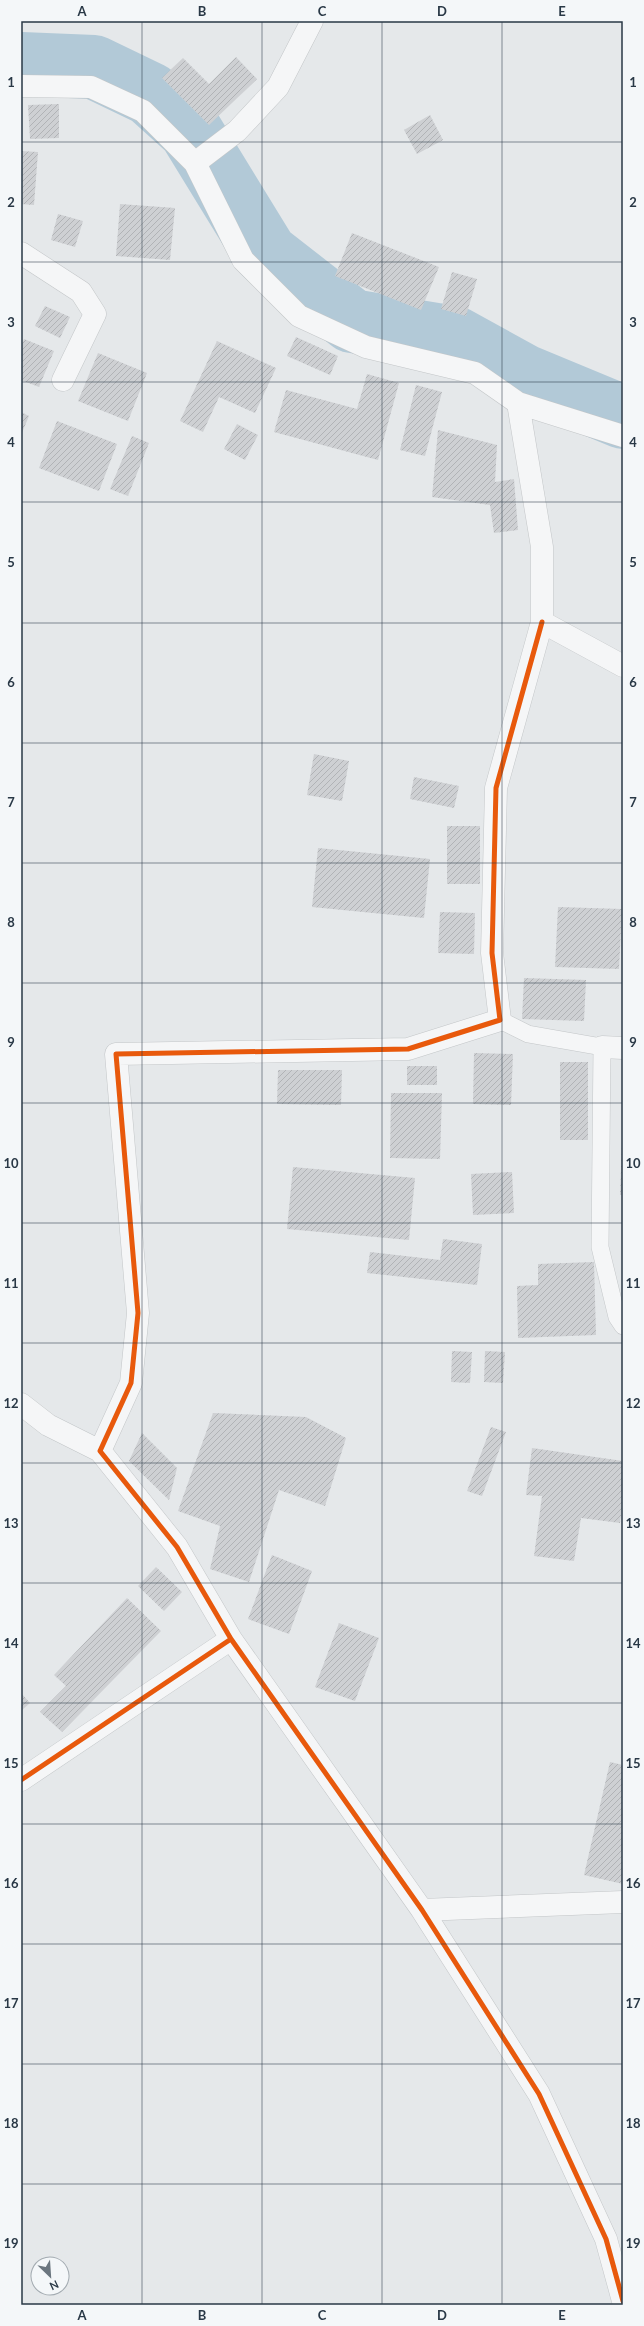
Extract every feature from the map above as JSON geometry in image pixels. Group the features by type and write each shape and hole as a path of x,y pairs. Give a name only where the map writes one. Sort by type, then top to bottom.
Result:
{"street":[{"path":"195,163 238,131 278,87 312,21"},
{"path":"21,86 91,87 143,112 195,163 243,260 299,316 366,347 475,373 518,403 623,436"},
{"path":"21,253 81,292 95,314 63,380"},
{"path":"100,1452 131,1382 138,1313 116,1054 408,1049 500,1020 492,953 496,788 542,622 542,547 518,403"},
{"path":"542,622 623,666"},
{"path":"602,1047 623,1048"},
{"path":"21,1404 48,1425 100,1452 177,1547 231,1639 422,1910 539,2094 606,2239 623,2301"},
{"path":"21,1780 231,1639"},
{"path":"422,1910 623,1902"}],"lane":[{"path":"500,1020 528,1034 602,1047 600,1247 617,1317 623,1326"}],"building":[{"path":"236,57 257,79 209,125 162,78 183,58 209,84"},
{"path":"59,104 59,138 30,139 28,105"},
{"path":"430,115 443,140 417,154 404,130"},
{"path":"21,151 38,152 34,205 21,204"},
{"path":"120,204 175,208 170,260 116,256"},
{"path":"58,214 83,221 75,247 51,240"},
{"path":"352,233 439,267 421,310 335,276"},
{"path":"452,272 477,279 466,316 441,309"},
{"path":"45,306 70,317 60,338 35,326"},
{"path":"296,337 338,356 330,375 287,356"},
{"path":"24,339 54,351 39,387 21,380 21,347"},
{"path":"217,341 276,368 255,413 219,397 203,432 180,421"},
{"path":"98,353 147,373 128,421 78,401"},
{"path":"367,374 399,383 378,460 274,432 286,390 357,409"},
{"path":"416,385 442,392 425,456 400,450"},
{"path":"21,412 29,416 21,435"},
{"path":"57,421 117,444 99,491 39,468"},
{"path":"237,424 258,435 245,460 224,449"},
{"path":"438,430 497,445 495,482 514,479 518,530 494,533 490,505 432,497"},
{"path":"132,436 149,443 128,496 110,489"},
{"path":"314,754 349,761 342,801 307,795"},
{"path":"414,777 459,786 454,808 410,799"},
{"path":"447,826 480,826 480,884 447,884"},
{"path":"318,848 430,859 424,918 312,907"},
{"path":"558,907 622,909 619,969 555,967"},
{"path":"440,912 475,913 474,954 438,953"},
{"path":"524,978 586,980 584,1021 522,1019"},
{"path":"474,1053 513,1054 511,1105 473,1104"},
{"path":"560,1062 588,1062 588,1140 560,1140"},
{"path":"407,1066 437,1066 437,1085 407,1085"},
{"path":"278,1070 342,1070 341,1105 277,1104"},
{"path":"391,1093 442,1093 440,1159 390,1158"},
{"path":"622,1141 623,1195 620,1195"},
{"path":"293,1167 415,1178 409,1240 287,1229"},
{"path":"512,1172 514,1213 473,1215 471,1174"},
{"path":"443,1239 482,1244 477,1285 367,1273 370,1252 440,1260"},
{"path":"594,1262 596,1335 518,1338 517,1286 538,1285 538,1264"},
{"path":"452,1351 472,1352 470,1383 451,1382"},
{"path":"485,1351 505,1352 503,1383 484,1382"},
{"path":"213,1413 306,1417 346,1438 325,1506 279,1490 249,1582 210,1569 220,1526 178,1511"},
{"path":"491,1427 506,1432 482,1496 467,1491"},
{"path":"142,1433 177,1468 169,1500 129,1461"},
{"path":"532,1448 623,1461 623,1500 620,1523 581,1518 574,1561 534,1556 542,1496 526,1495"},
{"path":"272,1555 312,1571 289,1634 248,1619"},
{"path":"156,1567 182,1592 164,1611 138,1586"},
{"path":"127,1598 161,1631 62,1732 40,1712 66,1686 54,1675"},
{"path":"339,1623 379,1638 355,1701 315,1687"},
{"path":"21,1693 30,1703 21,1711"},
{"path":"610,1762 623,1765 623,1884 584,1875"}],"waterway":[{"path":"21,64 94,67 150,94 190,130 266,254 352,321 455,338 524,376 623,417"}],"cycle path":[{"path":"231,1639 177,1547 100,1451 131,1383 138,1313 116,1054 408,1049 500,1020 492,953 496,788 542,622"},
{"path":"21,1780 231,1639 422,1910 539,2094 606,2239 623,2301"}]}
